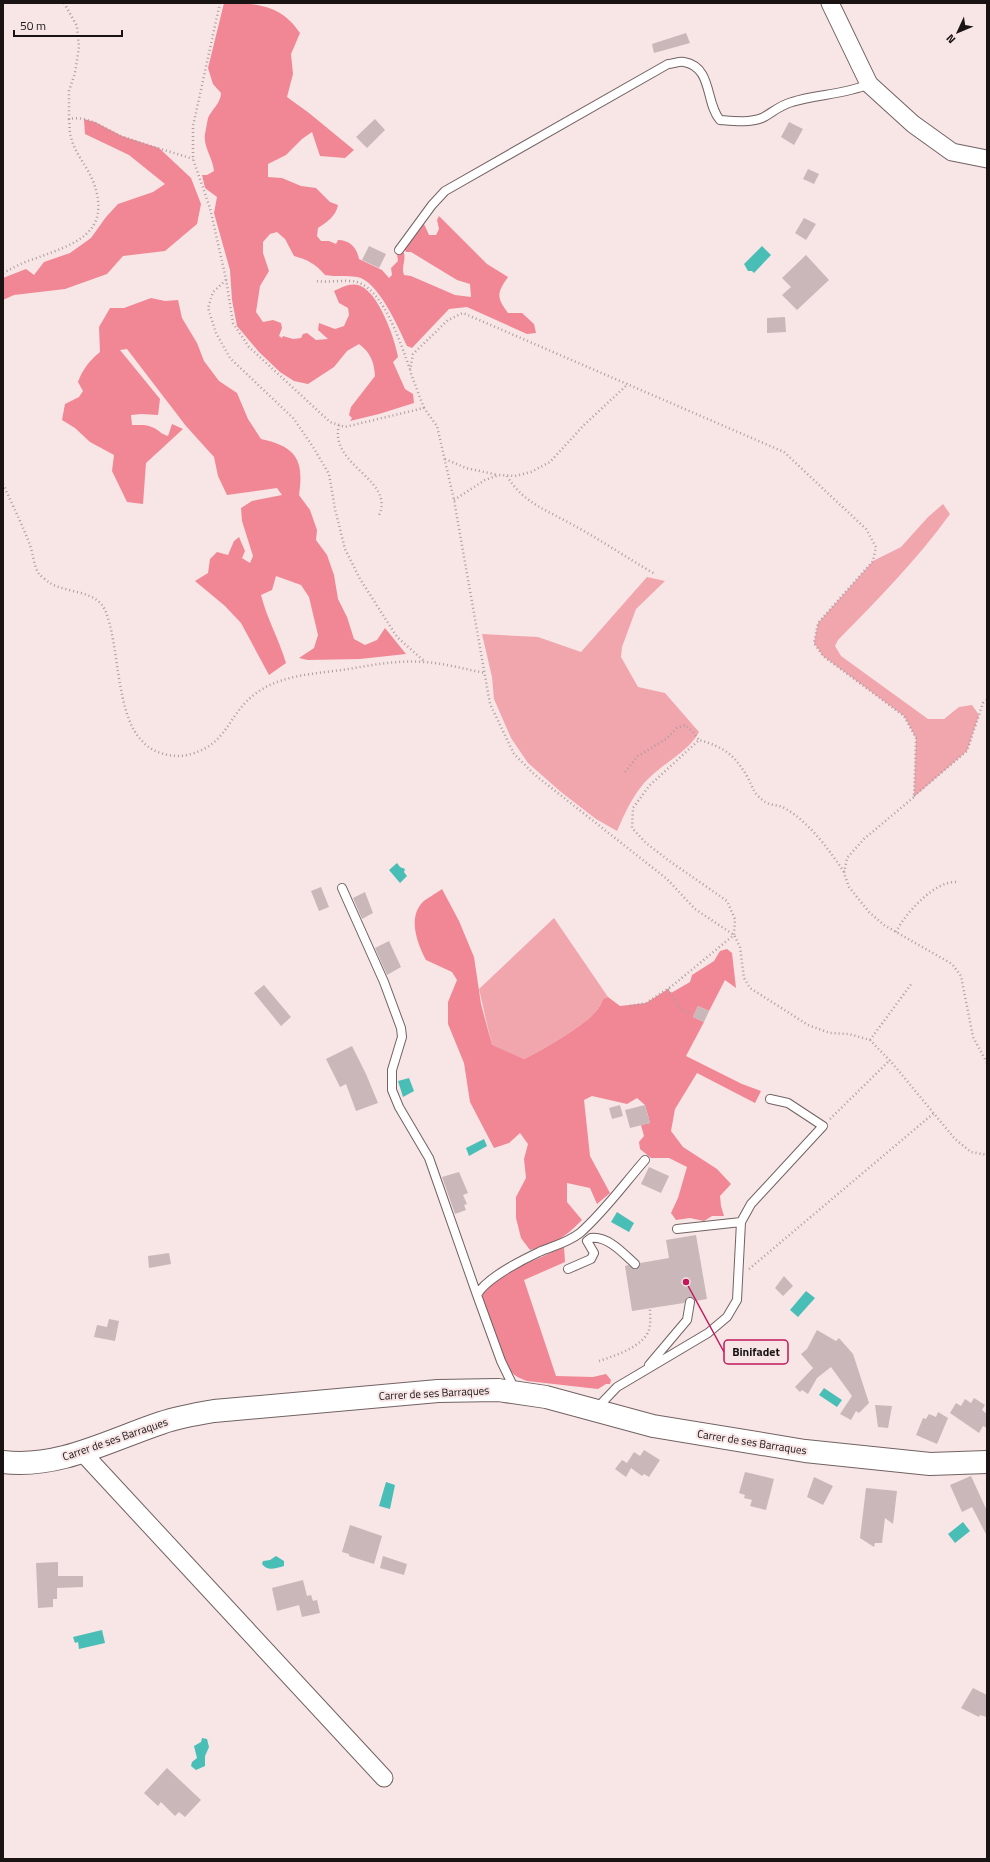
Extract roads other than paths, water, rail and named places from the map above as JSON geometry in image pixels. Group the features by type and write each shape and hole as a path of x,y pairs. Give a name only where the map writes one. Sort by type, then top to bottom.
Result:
{"main road":[{"name":"Carrer de ses Barraques","path":"3,1462 51,1461 82,1452 162,1422 179,1417 214,1411 438,1391 498,1390 546,1397 653,1426 805,1451 930,1464 987,1462"}],"street":[{"path":"830,3 869,84 913,124 952,152 987,159"},
{"path":"82,1452 384,1778"}],"lane":[{"path":"399,250 432,205 445,191 668,64 684,62 698,68 705,78 714,114 720,120 743,121 762,118 776,108 792,102 854,91 869,84"},
{"path":"342,888 384,982 401,1028 402,1037 392,1070 392,1090 399,1107 429,1158 477,1295 516,1393"},
{"path":"595,1410 617,1388 708,1333 727,1317 737,1300 741,1222 751,1204 823,1126 788,1103 770,1099"},
{"path":"477,1295 480,1288 496,1277 539,1252 564,1243 580,1232 645,1160"},
{"path":"677,1229 741,1222"},
{"path":"568,1269 591,1259 594,1253 587,1241 590,1238 597,1237 608,1242 635,1264"},
{"path":"643,1372 687,1320 690,1302"}],"water":[{"path":"762,246 771,255 754,273 752,271 748,271 744,264"},
{"path":"397,863 400,867 405,869 404,872 407,876 400,883 389,870"},
{"path":"409,1078 414,1091 403,1097 398,1081"},
{"path":"484,1139 487,1146 469,1156 466,1148"},
{"path":"617,1212 634,1223 629,1232 611,1222"},
{"path":"806,1291 815,1298 798,1317 790,1310"},
{"path":"824,1388 842,1400 837,1407 819,1395"},
{"path":"386,1482 395,1485 390,1509 379,1506"},
{"path":"963,1522 970,1531 955,1543 948,1534"},
{"path":"276,1556 284,1561 284,1566 269,1569 262,1564 263,1561 270,1560"},
{"path":"102,1630 105,1643 79,1649 78,1642 75,1643 73,1637"},
{"path":"202,1738 207,1739 209,1747 205,1756 205,1766 196,1770 191,1766 192,1762 197,1758 194,1746 201,1742"}],"place":[{"name":"Binifadet","path":"686,1282"}]}
